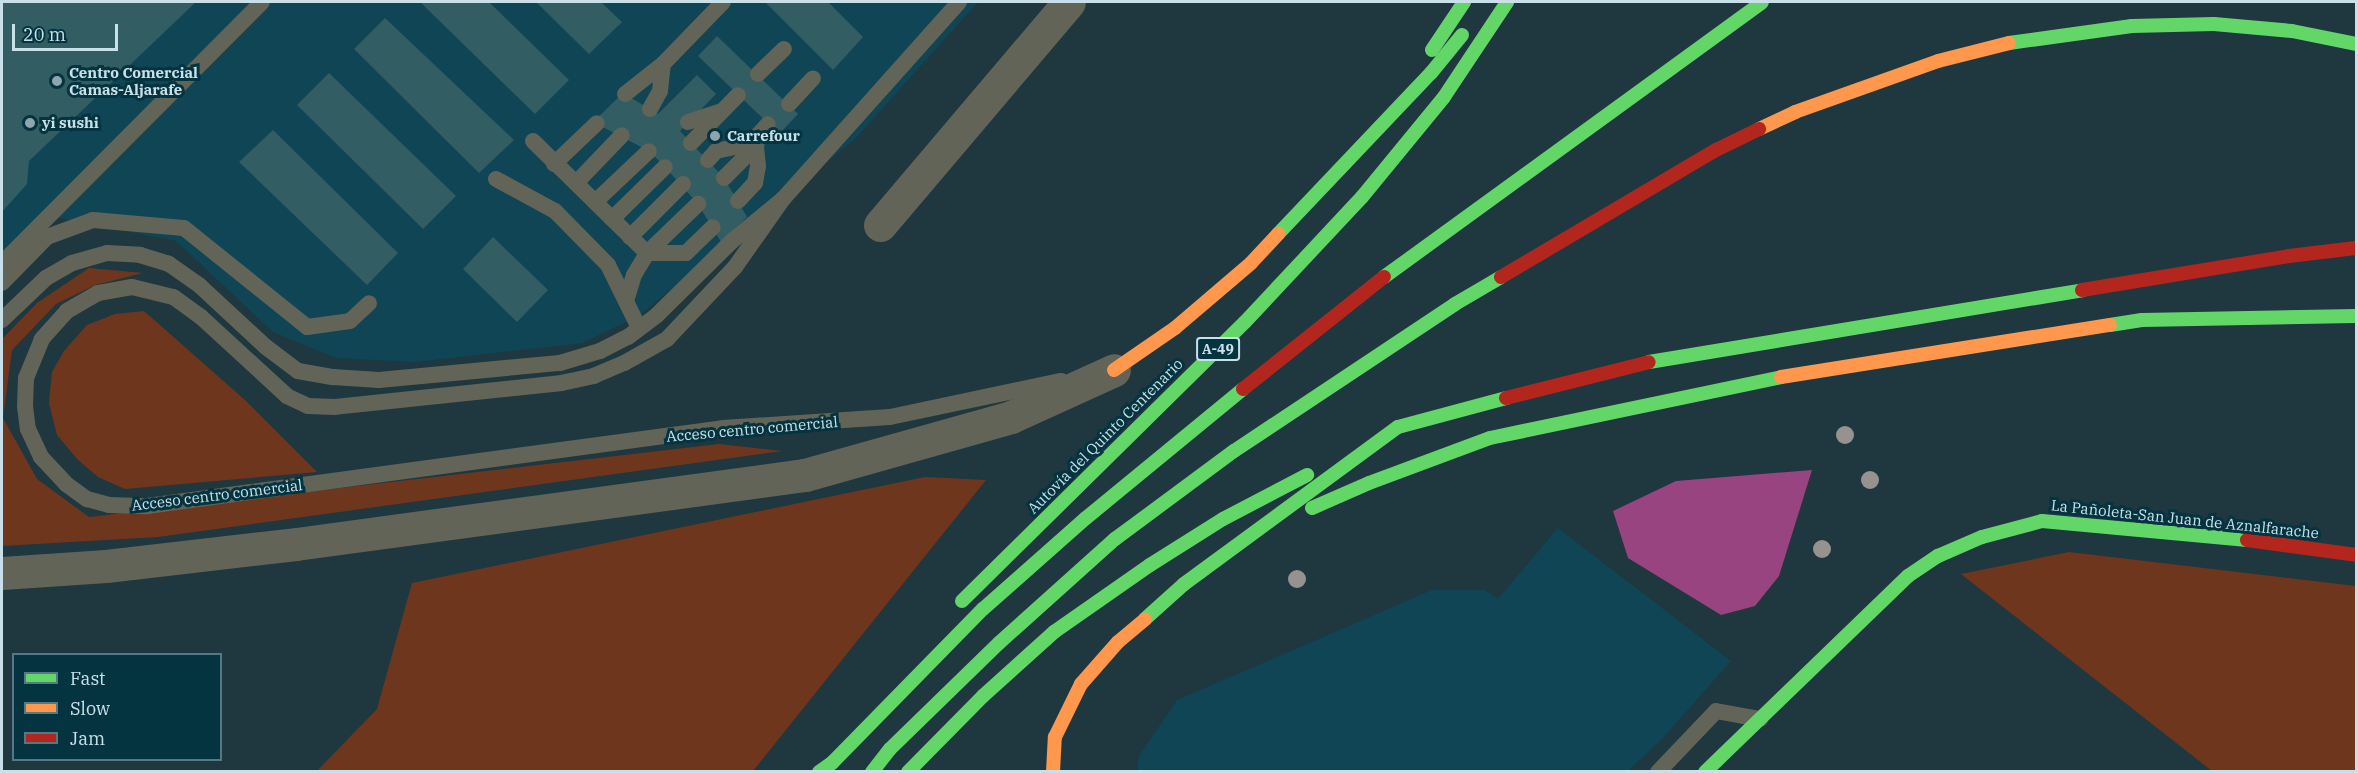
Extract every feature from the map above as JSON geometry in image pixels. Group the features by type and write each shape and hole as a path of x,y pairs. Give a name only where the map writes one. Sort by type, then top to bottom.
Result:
{"main road":[{"path":"1311,203 1429,55 1464,2"},
{"name":"Autovía del Quinto Centenario","path":"952,612 1245,322 1362,196 1444,97 1507,2"},
{"path":"1444,97 1521,2"},
{"path":"819,771 832,763 983,609 1086,518 1304,338 1425,246 1762,2"},
{"path":"872,771 890,749 999,643 1115,539 1234,451 1455,304 1716,150 1795,112 1938,61 2027,39 2132,26 2214,24 2292,31 2356,44"},
{"path":"1114,370 1175,328 1251,263 1311,203 1431,73 1467,28"},
{"path":"2289,256 2356,237"},
{"path":"908,771 984,696 1063,625 1149,565 1223,519 1398,427 1629,365 2289,256 2356,248"},
{"path":"1255,534 1369,483 1490,438 1810,371 2142,320 2309,315 2356,316"},
{"path":"1053,771 1055,737 1081,684 1118,642 1184,584 1398,427"},
{"name":"La Pañoleta-San Juan de Aznalfarache","path":"1705,771 1908,576 1938,556 1982,537 2042,521 2296,545 2356,555"},
{"path":"804,771 818,756"}],"street":[{"path":"880,225 1069,2"},
{"path":"2,573 105,566 296,544 805,475 1011,417 1114,370"}],"lane":[{"path":"2,263 262,2"},
{"path":"625,94 663,64 723,2"},
{"path":"943,20 946,2"},
{"path":"2,320 46,278 72,263 107,253 140,255 169,264 199,285 266,347 298,371 333,377 379,380 560,363 600,351 628,337 657,315 732,241 783,199 959,2"},
{"path":"758,74 784,49"},
{"path":"650,109 660,91 663,64"},
{"path":"789,104 813,78"},
{"path":"691,143 738,95"},
{"path":"688,122 722,111"},
{"path":"555,164 597,123"},
{"path":"738,201 755,183 758,166 756,146 759,134 768,124"},
{"path":"576,183 622,135"},
{"path":"533,141 647,254 686,254 713,227"},
{"path":"708,160 716,151 739,146 756,146"},
{"path":"724,178 756,146"},
{"path":"595,202 649,151"},
{"path":"612,219 665,167"},
{"path":"496,178 555,210 608,265 639,328"},
{"path":"630,237 683,184"},
{"name":"Acceso centro comercial","path":"783,199 735,267 667,339 631,360 594,376 562,383 335,407 308,406 287,396 201,317 173,297 132,287 98,293 67,311 42,339 26,378 25,406 28,429 41,457 66,483 87,499 109,505 147,506 723,428 890,417 1114,370"},
{"path":"626,301 634,275 647,254 698,204"},
{"path":"2,283 47,237 93,220 184,228 307,327 350,321 369,303"},
{"path":"1658,771 1716,711 1760,719"}],"shaded area":[{"path":"2,2 978,2 857,137 640,315 583,343 416,362 336,358 273,332 176,241 48,216 2,260"},
{"path":"89,268 143,273 95,285 56,304 12,350 3,418 37,479 89,517 719,444 782,451 158,537 2,546 2,339 37,303"},
{"path":"144,311 245,400 317,472 125,489 98,477 78,460 57,435 49,403 52,372 64,351 87,325 115,314"},
{"path":"1812,470 1779,576 1755,606 1721,615 1628,558 1613,511 1676,481"},
{"path":"925,477 986,480 753,771 317,771 377,709 412,583"},
{"path":"1558,528 1731,661 1663,738 1628,771 1137,771 1139,756 1177,700 1432,590 1485,590 1498,599"},
{"path":"2069,552 2356,586 2356,771 2212,771 1961,574"}],"building":[{"name":"Centro Comercial Camas-Aljarafe","path":"2,2 196,2 29,161 27,184 2,212"},
{"path":"420,2 489,2 569,80 535,114"},
{"path":"536,2 601,2 622,22 589,54"},
{"path":"765,2 828,2 863,37 833,70"},
{"path":"385,18 514,140 479,173 354,49"},
{"path":"717,36 798,114 779,134 698,56"},
{"path":"329,73 456,196 423,229 297,105"},
{"path":"697,75 716,94 680,131 724,178 747,217 721,242 698,204 649,151 593,122 623,93 658,114"},
{"path":"273,130 398,253 367,285 239,162"},
{"path":"493,237 548,290 517,322 463,269"}],"traffic: fast":[{"path":"1432,50 1464,2"},
{"path":"962,601 1245,322 1362,197 1444,97 1507,2"},
{"path":"1384,277 1762,2"},
{"path":"2009,43 2132,26 2214,24 2292,31 2356,44"},
{"path":"1278,234 1431,73 1462,35"},
{"path":"872,772 890,749 999,643 1115,539 1234,451 1455,304 1501,277"},
{"path":"1649,362 2082,290"},
{"path":"2110,325 2142,320 2356,316"},
{"path":"1312,508 1369,483 1490,438 1781,377"},
{"path":"819,772 832,763 983,609 1086,518 1243,389"},
{"path":"1145,619 1184,584 1398,427 1506,398"},
{"path":"908,772 983,696 1054,632 1150,565 1223,519 1307,475"},
{"path":"1705,772 1908,576 1938,556 1982,537 2042,521 2247,540"}],"traffic: slow":[{"path":"1759,129 1795,112 1938,61 2009,43"},
{"path":"1114,370 1175,328 1251,263 1278,234"},
{"path":"1781,377 2110,325"},
{"path":"1053,772 1055,737 1081,684 1118,642 1145,619"}],"traffic: jam":[{"path":"1501,277 1716,150 1759,129"},
{"path":"2082,290 2289,256 2356,248"},
{"path":"1243,389 1384,277"},
{"path":"1506,398 1649,362"},
{"path":"2247,540 2356,555"}],"place":[{"name":"Centro Comercial Camas-Aljarafe","path":"57,81"},
{"name":"yi sushi","path":"30,123"},
{"name":"Carrefour","path":"715,136"}]}
